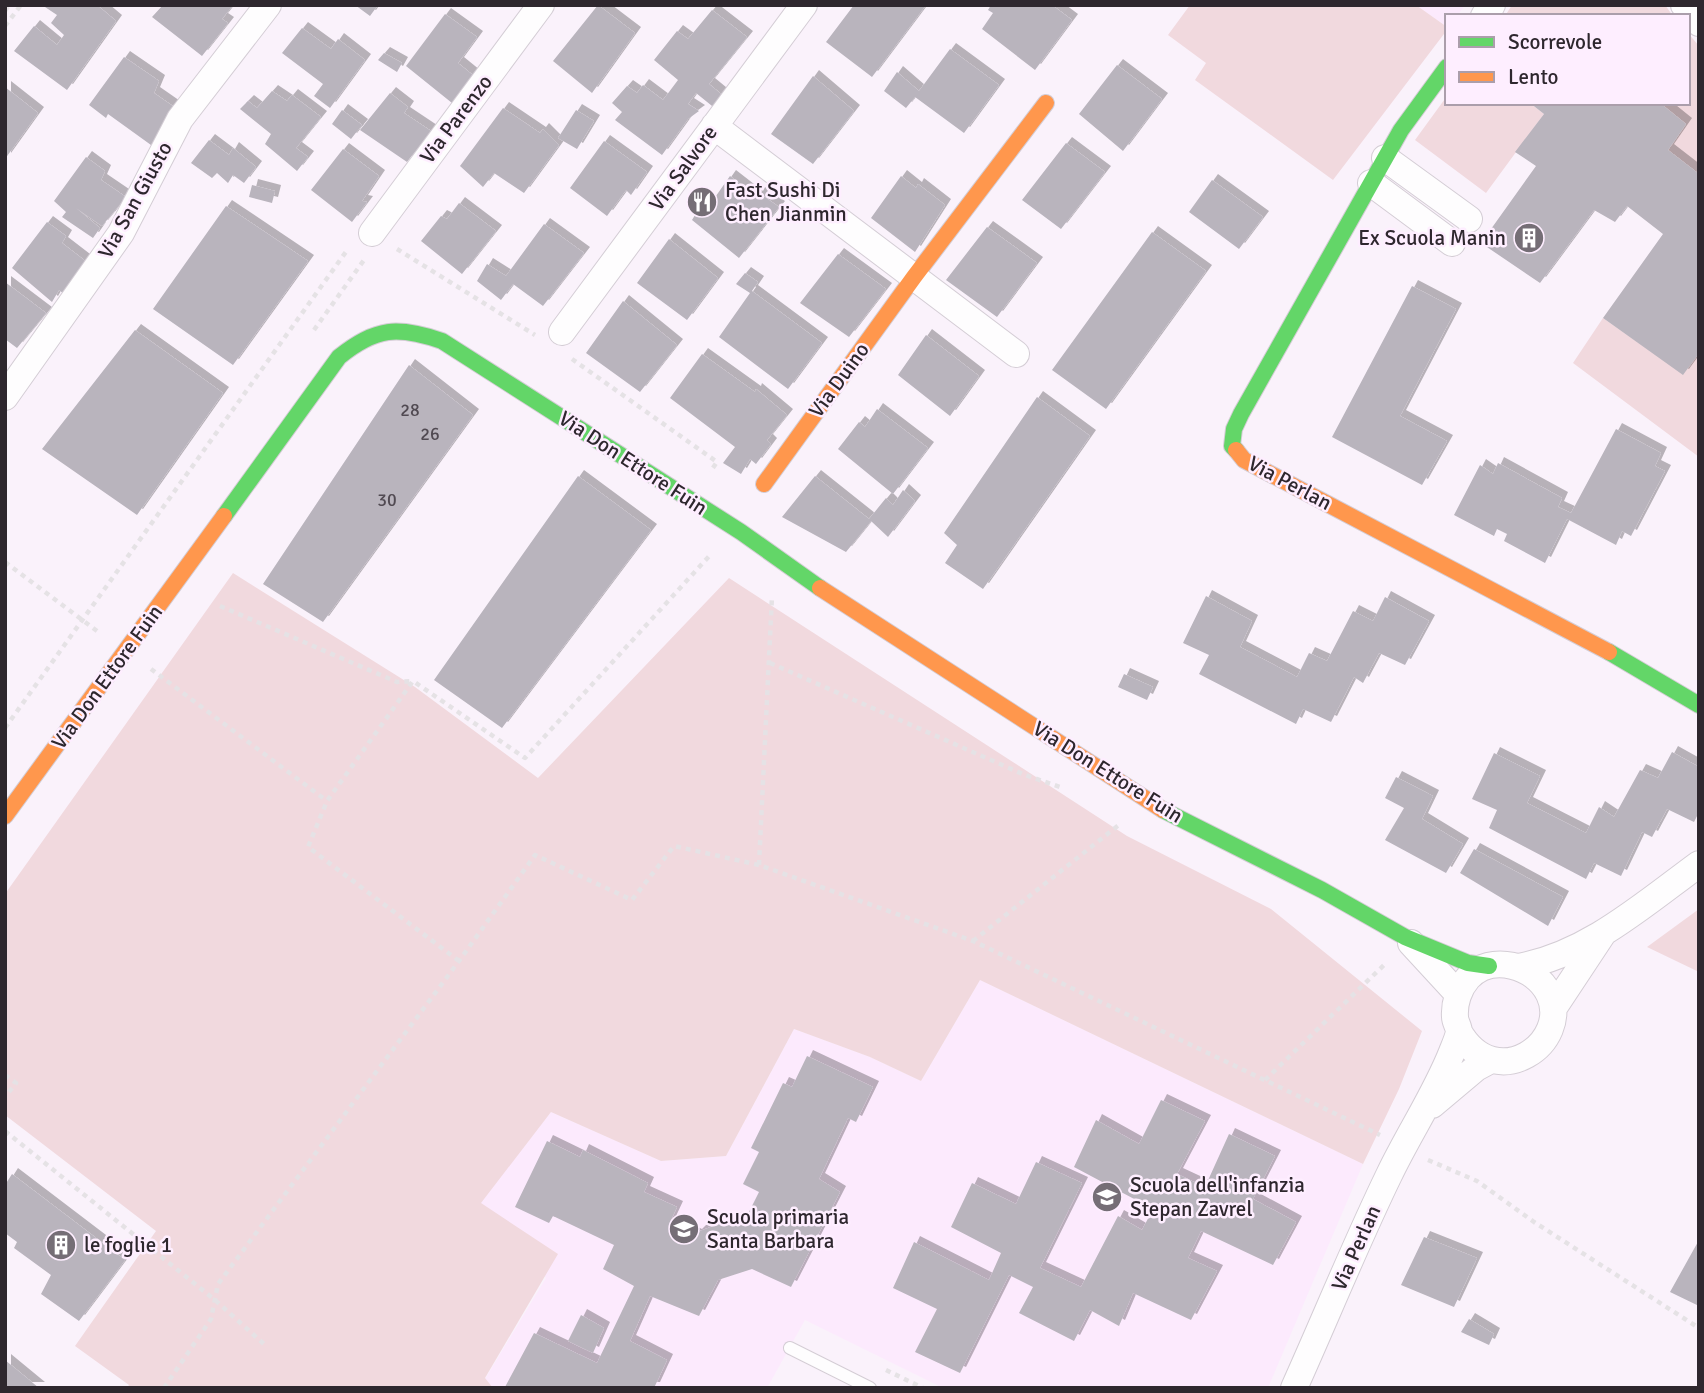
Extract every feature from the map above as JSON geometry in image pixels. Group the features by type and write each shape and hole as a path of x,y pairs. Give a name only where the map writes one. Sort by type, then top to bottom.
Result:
{"street":[{"name":"Via San Giusto","path":"5,397 121,233 180,119 268,5"},
{"name":"Via Parenzo","path":"372,233 541,5"},
{"name":"Via Salvore","path":"558,343 804,5"},
{"path":"1684,5 1699,23"},
{"name":"Via Perlan","path":"1445,70 1401,130 1385,158 1241,414 1234,429 1233,446 1244,460 1606,650 1699,705"},
{"name":"Via Duino","path":"764,484 914,277 1046,103"},
{"path":"715,126 1016,354"},
{"path":"1385,158 1469,219"},
{"path":"1371,183 1452,243"},
{"name":"Via Don Ettore Fuin","path":"5,816 339,357 360,340 372,335 398,330 413,331 442,341 545,406 741,532 840,602 1168,813 1322,890 1405,937 1468,963 1489,966"},
{"name":"Via Perlan","path":"1489,966 1517,967 1535,964 1602,935 1699,864"},
{"name":"Via Perlan","path":"1425,1111 1476,1068 1489,1061 1517,1061 1537,1047 1548,1031 1553,1009 1602,935"},
{"name":"Via Don Ettore Fuin","path":"1405,937 1458,994"},
{"path":"1458,994 1473,973 1489,966"},
{"path":"1517,967 1528,971 1543,985 1553,1009"},
{"name":"Via Perlan","path":"1294,1388 1390,1172 1425,1111 1453,1051 1459,1032 1455,1008 1458,994"},
{"path":"1459,1032 1467,1046 1489,1061"}],"lane":[{"path":"790,1348 870,1388"}],"path":[{"path":"5,11 9,5"},
{"path":"5,26 21,5"},
{"path":"5,729 360,233 372,233 558,343 717,462 709,473"},
{"path":"220,606 397,682 413,681 525,758 715,551"},
{"path":"5,562 84,621"},
{"path":"759,864 773,593"},
{"path":"142,662 327,801"},
{"path":"770,663 1025,775 1072,791"},
{"path":"413,681 327,801 308,847 459,961"},
{"path":"972,941 1123,821"},
{"path":"164,1388 211,1319 218,1283 535,855 632,900 674,846 759,864 972,941 1384,1137"},
{"path":"1265,1080 1388,961"},
{"path":"5,1075 16,1083 5,1097"},
{"path":"5,1131 215,1300 265,1345"},
{"path":"1419,1156 1478,1181 1534,1222 1699,1328"}],"shaded area":[{"path":"1190,5 1416,5 1445,26 1445,33 1333,180 1195,80 1206,63 1168,35"},
{"path":"1416,5 1465,5 1458,14 1445,14 1445,26"},
{"path":"1512,5 1665,5 1672,14 1506,14"},
{"path":"1690,35 1699,46 1699,174 1668,150 1686,124 1662,105 1690,105"},
{"path":"1445,99 1445,105 1533,105 1544,114 1486,193 1415,140"},
{"path":"1603,318 1683,374 1699,353 1699,457 1573,363"},
{"path":"233,573 415,687 538,778 729,578 1127,836 1271,909 1422,1031 1399,1089 1363,1164 980,980 921,1081 870,1057 794,1029 726,1156 661,1161 551,1112 481,1203 558,1254 485,1378 493,1388 127,1388 129,1385 75,1346 156,1231 5,1115 5,894"},
{"path":"1699,909 1699,972 1647,947"},
{"name":"Scuola dell'infanzia Stepan Zavrel","path":"980,980 1363,1164 1268,1388 943,1388 805,1320 767,1388 493,1388 485,1379 546,1278 480,1203 551,1112 661,1161 726,1156 794,1029 870,1057 921,1081"}],"building":[{"path":"42,5 97,5 116,21 67,90 14,51 34,26 57,45 64,35 51,23 57,15"},
{"path":"163,5 233,5 222,19 228,23 202,56 152,17"},
{"path":"355,5 378,5 370,16"},
{"path":"598,5 635,33 592,93 553,61"},
{"path":"854,5 926,5 872,77 826,42"},
{"path":"991,5 1052,5 1072,20 1035,70 982,29 993,13 988,10"},
{"path":"712,10 747,37 709,84 726,98 717,110 696,93 688,104 699,111 688,119 662,155 615,120 622,112 612,103 627,86 637,93 643,85 663,100 678,80 654,60 677,31 688,39"},
{"path":"445,14 477,37 458,63 474,76 452,103 406,66"},
{"path":"302,28 331,49 338,39 365,60 330,108 314,96 323,84 282,53"},
{"path":"950,49 999,85 964,133 915,97 906,108 884,91 897,72 919,91"},
{"path":"384,53 402,63 397,72 378,60"},
{"path":"124,57 159,81 154,93 177,109 151,145 108,114 106,118 89,105"},
{"path":"1117,65 1162,99 1123,151 1079,114"},
{"path":"813,76 854,111 813,164 771,134"},
{"path":"5,87 38,113 5,159"},
{"path":"272,91 287,101 292,95 321,117 296,148 308,157 297,171 265,144 271,134 240,109 248,101 257,108"},
{"path":"390,93 408,107 404,113 431,131 407,162 360,130"},
{"name":"Ex Scuola Manin","path":"1533,105 1662,105 1686,124 1668,150 1699,174 1699,353 1683,375 1603,318 1663,234 1627,206 1615,222 1594,210 1540,283 1481,243 1536,166 1515,152 1544,114"},
{"path":"503,108 540,133 543,129 559,145 524,193 494,173 483,187 460,166"},
{"path":"342,110 362,125 351,139 332,124"},
{"path":"576,110 594,121 577,149 558,138"},
{"path":"209,140 229,155 233,148 256,167 244,183 233,175 228,183 217,173 212,178 191,163"},
{"path":"604,141 647,172 631,195 626,190 607,216 570,188"},
{"path":"1066,143 1105,172 1061,229 1022,200"},
{"path":"343,149 379,176 362,201 367,202 352,222 311,190"},
{"path":"86,157 105,171 101,180 126,197 102,226 76,208 100,228 93,238 62,217 66,212 54,201"},
{"path":"730,176 757,197 759,193 779,207 739,258 692,220 706,197 711,203"},
{"path":"901,176 916,188 918,184 945,205 915,252 871,218"},
{"path":"1212,180 1263,217 1239,249 1189,212"},
{"path":"252,185 275,191 272,203 249,197"},
{"path":"459,203 496,231 462,274 421,241 441,216 447,219"},
{"path":"226,206 308,261 233,365 153,309"},
{"path":"47,222 66,236 62,243 88,263 64,294 59,290 52,302 12,268"},
{"path":"544,224 584,253 543,306 513,284 501,300 477,281 487,264 506,276"},
{"path":"987,227 1037,263 997,317 946,280"},
{"path":"1152,232 1206,271 1106,409 1052,370"},
{"path":"669,239 718,278 687,320 637,283"},
{"path":"838,254 886,289 849,337 800,303"},
{"path":"745,273 758,282 752,291 822,343 788,389 719,337 750,293 736,284"},
{"path":"5,282 46,313 17,348 5,339"},
{"path":"1412,286 1456,309 1400,416 1447,441 1422,485 1332,437"},
{"path":"623,301 677,345 640,392 586,353"},
{"path":"135,330 223,393 137,515 42,449"},
{"path":"926,335 979,376 950,416 898,375"},
{"path":"702,354 755,392 756,389 787,415 767,440 771,444 756,464 750,459 741,474 723,463 735,447 670,398"},
{"path":"409,365 473,415 323,622 263,584"},
{"path":"1037,397 1090,436 983,589 945,563 957,545 944,533"},
{"path":"877,409 928,448 893,494 838,449 859,422 865,427"},
{"path":"1616,429 1661,453 1655,466 1665,471 1631,536 1622,531 1616,545 1567,519 1545,563 1504,541 1507,534 1497,529 1494,536 1454,515 1480,465 1493,474 1498,463 1562,498 1558,507 1571,513"},
{"path":"578,476 651,530 502,728 434,680"},
{"path":"815,476 869,519 886,498 893,505 903,490 915,501 888,537 871,521 846,552 782,517"},
{"path":"1206,596 1252,621 1240,647 1297,677 1309,653 1327,661 1353,611 1373,621 1385,597 1429,621 1405,665 1379,653 1363,683 1354,677 1331,722 1303,709 1296,724 1199,674 1209,655 1183,643"},
{"path":"1124,674 1153,687 1147,700 1118,687"},
{"path":"1672,752 1699,767 1699,812 1694,822 1667,809 1652,837 1642,832 1621,876 1594,863 1586,879 1489,828 1497,810 1472,799 1494,753 1540,776 1527,803 1586,833 1599,807 1614,817 1640,770 1658,778"},
{"path":"1396,777 1433,796 1422,819 1463,844 1446,873 1385,840 1404,808 1385,798"},
{"path":"1474,849 1563,897 1548,926 1460,873"},
{"path":"807,1056 873,1087 856,1122 848,1118 819,1179 840,1192 791,1287 752,1269 718,1280 699,1316 650,1296 630,1341 667,1360 654,1388 505,1387 534,1333 597,1363 634,1286 603,1269 614,1245 553,1216 549,1223 515,1207 547,1141 580,1157 583,1150 648,1183 644,1192 677,1207 670,1222 696,1235 700,1231 738,1217 745,1220 759,1192 743,1184 759,1152 751,1148 783,1083 792,1087"},
{"path":"1161,1100 1205,1121 1177,1174 1205,1187 1229,1134 1275,1156 1253,1199 1296,1222 1273,1265 1201,1231 1188,1258 1217,1271 1191,1320 1133,1293 1119,1326 1090,1310 1074,1341 1019,1313 1033,1287 1009,1275 960,1373 915,1352 937,1309 893,1288 914,1242 989,1280 1001,1253 951,1227 972,1183 1016,1204 1036,1162 1082,1183 1040,1268 1081,1287 1118,1216 1142,1230 1153,1209 1074,1167 1096,1120 1139,1144"},
{"name":"le foglie 1","path":"12,1174 125,1260 79,1321 41,1294 51,1275 14,1248 17,1242 5,1233 5,1185"},
{"path":"1424,1237 1477,1258 1454,1307 1401,1285"},
{"path":"1699,1240 1699,1306 1670,1292"},
{"path":"581,1315 604,1328 593,1353 568,1341"},
{"path":"1469,1319 1494,1334 1489,1345 1461,1332"},
{"path":"5,1360 39,1388 5,1388"}],"traffic: fast":[{"path":"1236,450 1232,446 1234,429 1241,414 1401,130 1445,70"},
{"path":"224,516 339,357 376,335 388,332 413,333 442,341 741,532 820,588"},
{"path":"1609,652 1699,705"},
{"path":"1163,810 1322,890 1405,937 1468,963 1489,966"}],"traffic: slow":[{"path":"764,484 914,277 1046,103"},
{"path":"1236,450 1244,460 1609,652"},
{"path":"5,816 224,516"},
{"path":"820,588 1163,810"}],"place":[{"name":"Fast Sushi Di Chen Jianmin","path":"702,202"},
{"name":"Ex Scuola Manin","path":"1529,238"},
{"name":"Scuola dell'infanzia Stepan Zavrel","path":"1107,1197"},
{"name":"Scuola primaria Santa Barbara","path":"684,1229"},
{"name":"le foglie 1","path":"61,1245"}]}
